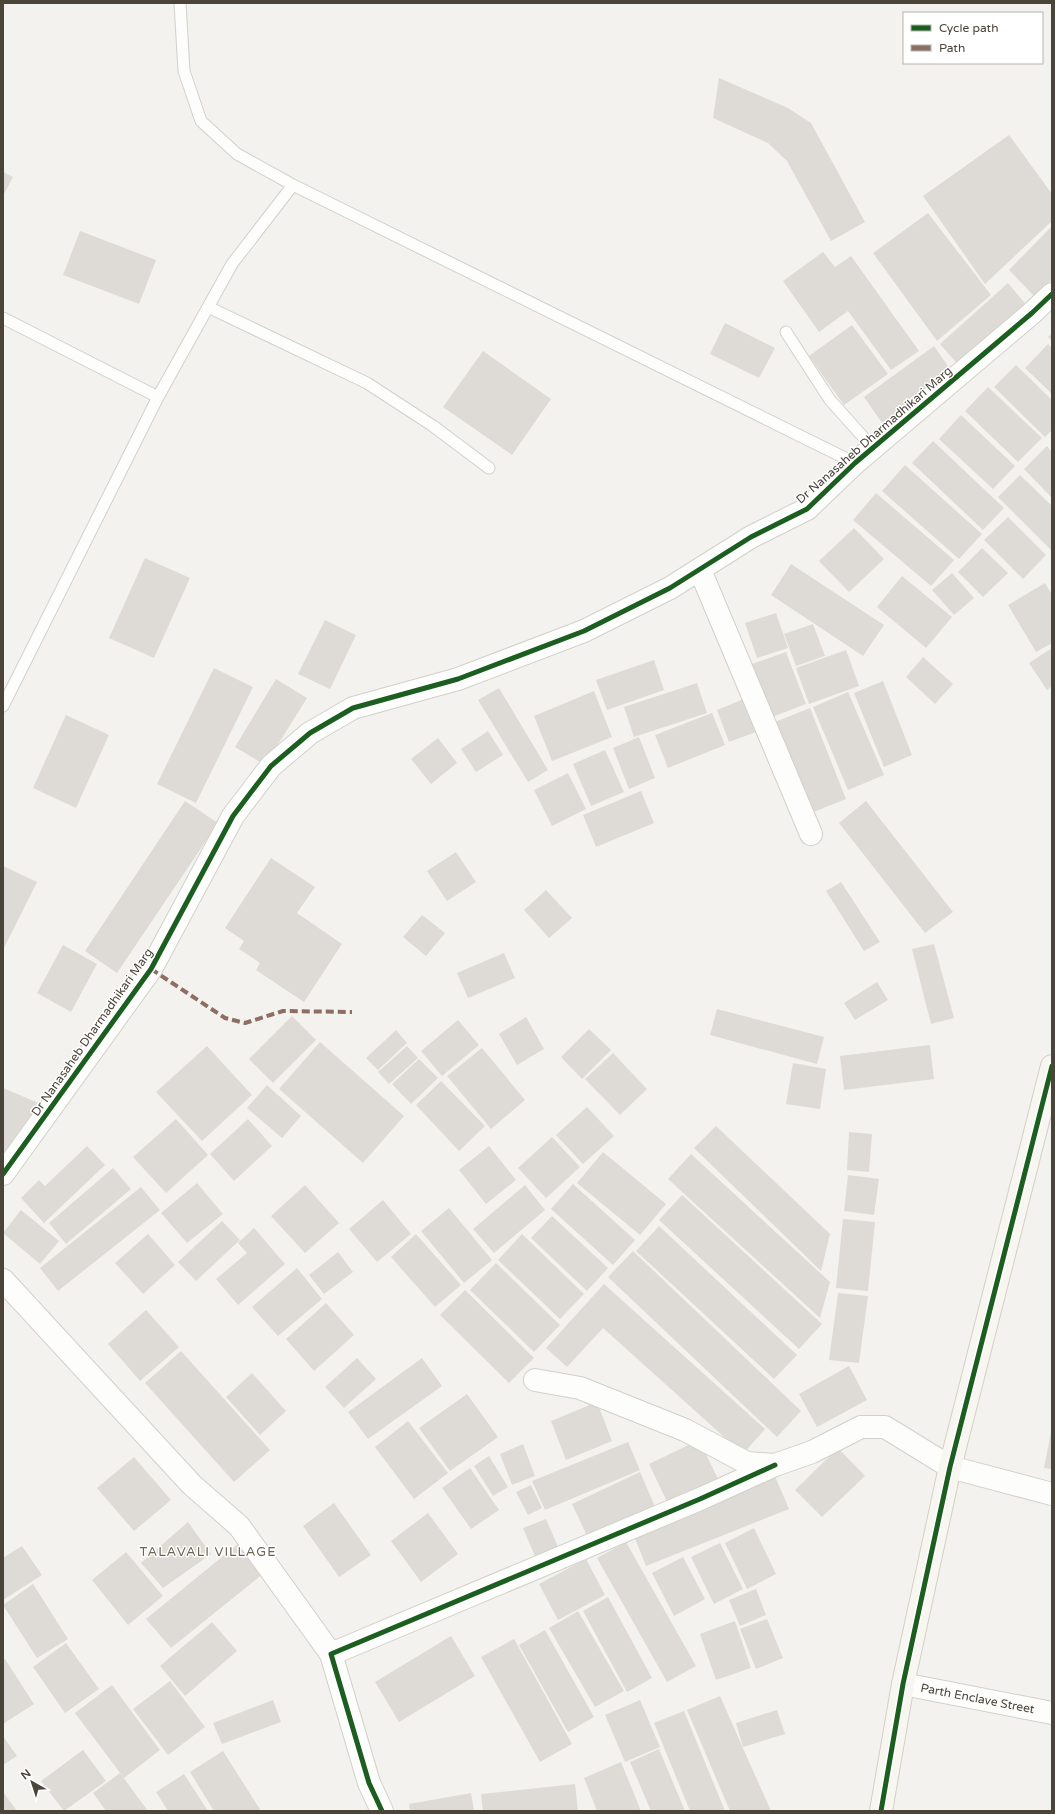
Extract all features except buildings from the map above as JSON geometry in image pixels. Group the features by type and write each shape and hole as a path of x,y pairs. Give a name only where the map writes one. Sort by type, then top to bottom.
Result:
{"street":[{"name":"Dr Nanasaheb Dharmadhikari Marg","path":"3,1174 151,969 233,816 271,766 310,733 353,708 458,679 584,631 670,588 751,538 807,509 855,463 1032,313 1052,294"},
{"path":"700,570 811,834"},
{"path":"881,1811 903,1684 950,1467 1051,1074"},
{"path":"3,1280 192,1485 239,1526 331,1654 369,1782 382,1811"},
{"path":"535,1380 580,1388 684,1430 748,1463 776,1465"},
{"path":"331,1654 700,1499 776,1465 812,1452 861,1427 885,1427 950,1467 1052,1494"},
{"name":"Parth Enclave Street","path":"903,1684 1052,1713"}],"lane":[{"path":"180,3 184,71 201,121 237,154 293,185 855,463"},
{"path":"3,706 158,397 208,307 232,264 293,185"},
{"path":"208,307 367,383 434,426 489,468"},
{"path":"3,318 158,397"},
{"path":"786,332 830,400 873,448"}],"marked path":[{"path":"151,969 225,1018 245,1023 283,1011 352,1012"}],"cycle path":[{"path":"3,1174 151,969 233,816 271,766 310,733 353,708 458,679 584,631 670,588 751,537 807,509 855,463 1032,313 1052,294"},
{"path":"881,1811 903,1684 950,1467 1052,1066"},
{"path":"382,1811 369,1783 331,1654 700,1499 775,1465"}],"district":[{"name":"TALAVALI VILLAGE","path":"208,1552"}]}
